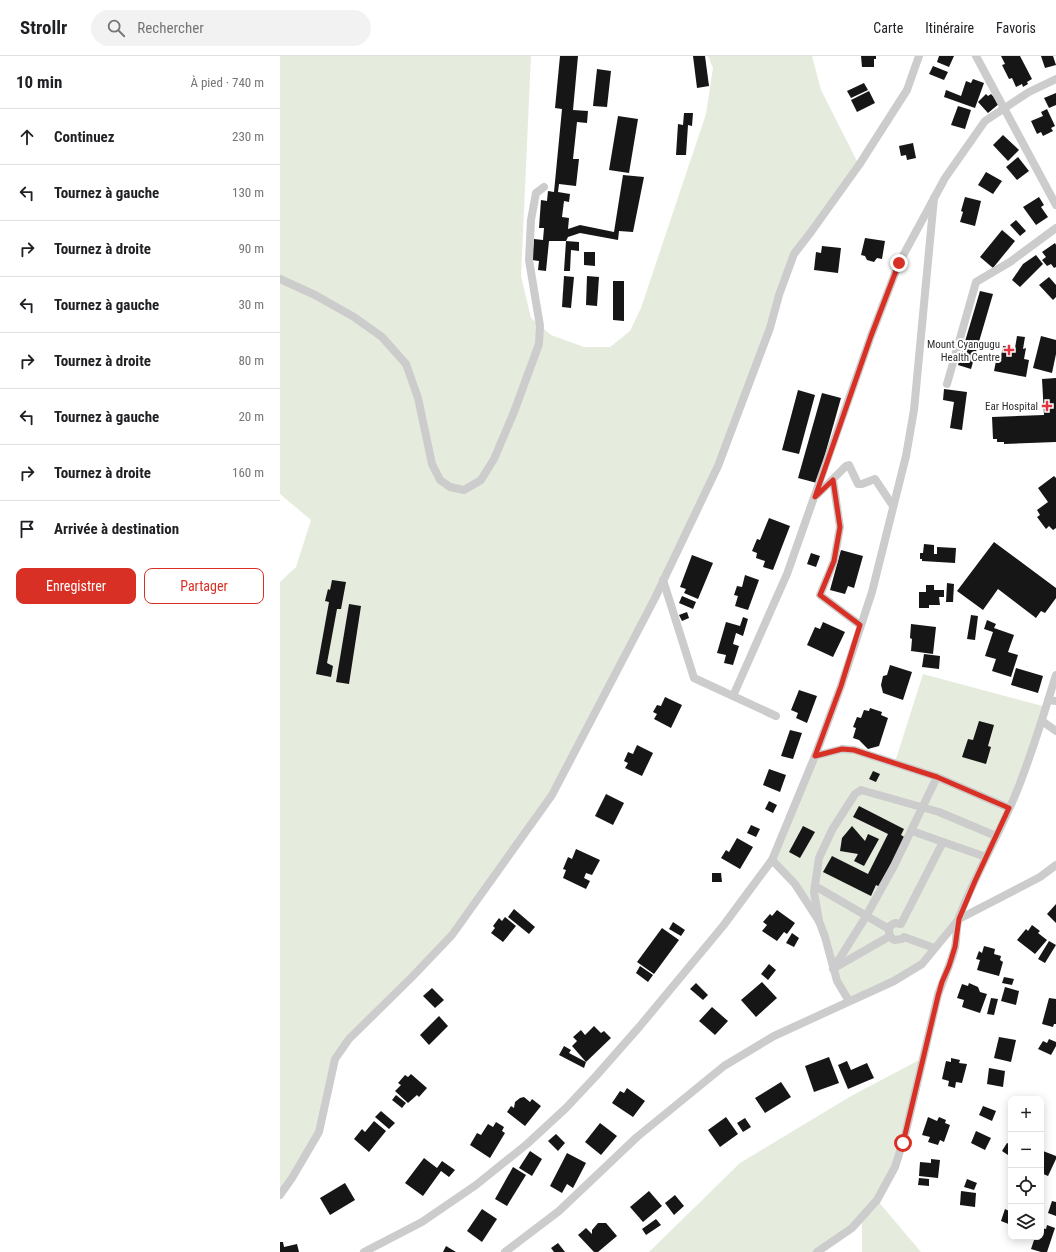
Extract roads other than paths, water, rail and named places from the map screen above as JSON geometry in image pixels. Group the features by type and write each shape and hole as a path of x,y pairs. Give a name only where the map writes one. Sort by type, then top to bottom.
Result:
{"street":[{"path":"280,1195 292,1178 319,1132 335,1059 342,1048 452,935 552,795 664,580 726,445 770,328 779,295 794,254 859,165 902,97 919,56"},
{"path":"976,56 1056,205"},
{"path":"733,696 787,574 871,336 899,263 946,178 985,121 1029,92 1056,79"},
{"path":"280,279 314,295 354,317 382,337 406,364 418,398 432,464 440,480 450,488 464,490 481,480 494,459 514,412 539,344 540,326 529,260 531,220 536,193 544,187"},
{"path":"364,1252 422,1222 476,1185 527,1144 566,1108 640,1026 719,932 772,860 815,756 841,686 872,592 906,456 914,410 934,198"},
{"path":"947,384 976,282 1010,262 1056,228"},
{"path":"815,497 846,466 849,465 858,484 875,479 893,506"},
{"path":"833,480 840,527 834,561 820,595 860,625"},
{"path":"664,580 694,678 776,716"},
{"path":"817,1252 852,1228 877,1200 895,1167 905,1135 938,996 955,947 959,919 1009,808 1042,721 1052,700 1056,674"},
{"path":"1042,721 1056,731"},
{"path":"815,756 842,749 854,750 937,777 1009,808"},
{"path":"833,969 867,916 912,831 937,777"},
{"path":"849,1001 837,981 833,969 819,921 814,892 818,858 832,830 855,794 861,790 939,812 996,836"},
{"path":"912,831 986,857"},
{"path":"934,948 904,936 902,939 894,940 890,932 890,926 901,924 943,842"},
{"path":"772,860 795,884 819,921"},
{"path":"505,1252 559,1212 638,1137 724,1066 774,1036 894,981 906,974 922,964 959,919 1040,877 1056,865"},
{"path":"815,886 867,916 890,932"},
{"path":"833,969 890,932"}],"place":[{"name":"Mount Cyangugu Health Centre","path":"1009,350"},
{"name":"Ear Hospital","path":"1047,406"}]}
